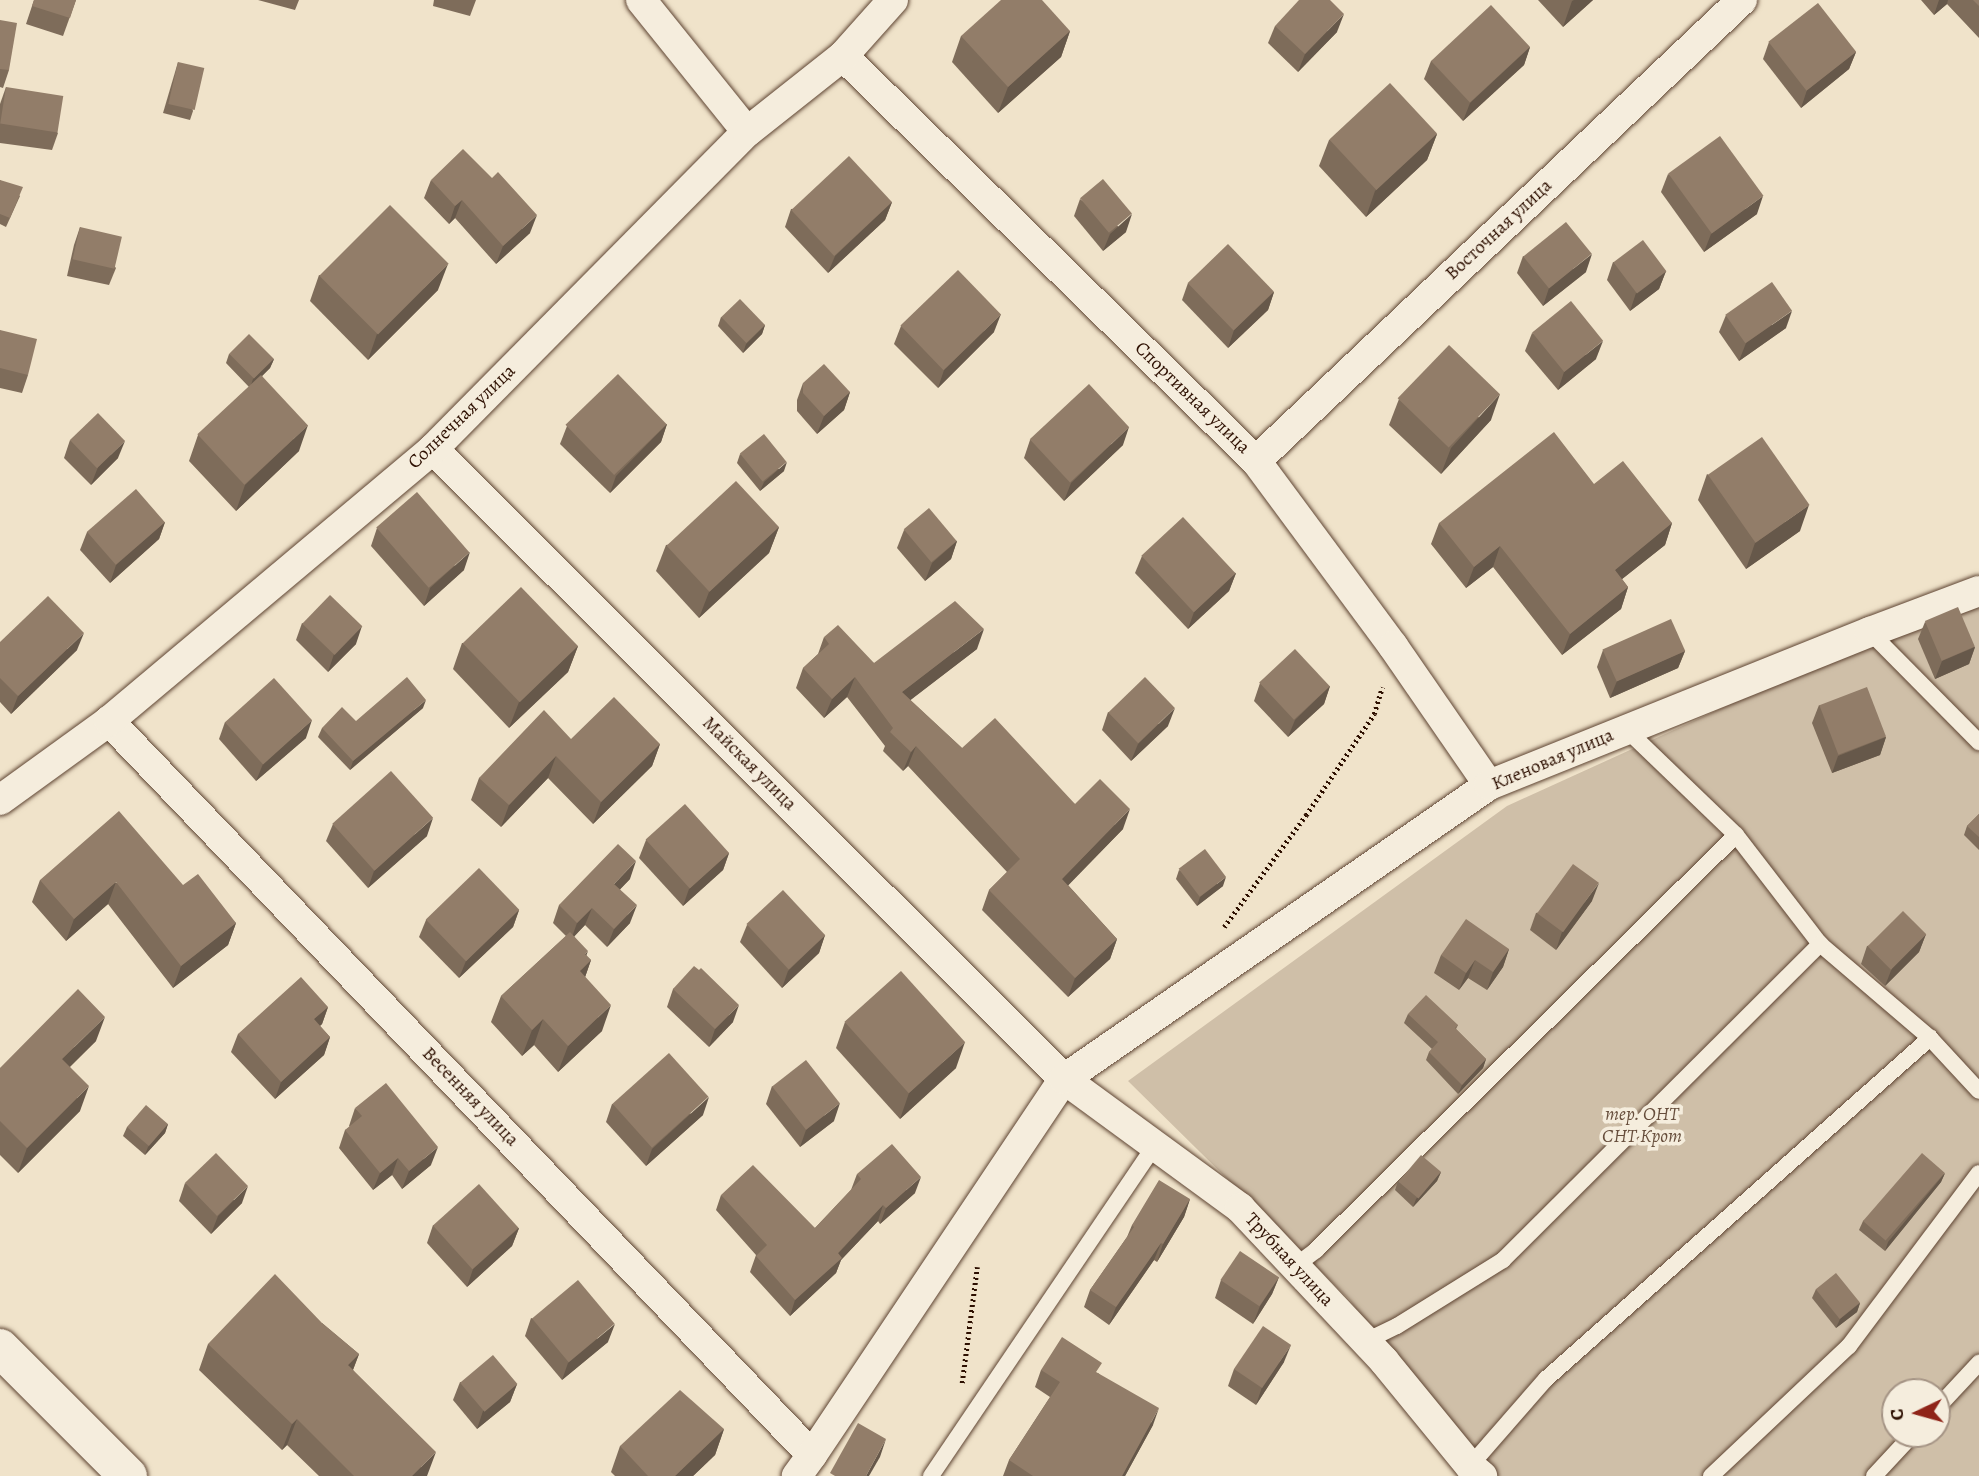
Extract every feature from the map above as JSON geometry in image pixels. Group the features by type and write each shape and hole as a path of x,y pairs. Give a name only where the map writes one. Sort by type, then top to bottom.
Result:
{"street":[{"path":"641,0 747,132"},
{"name":"Солнечная улица","path":"0,800 109,721 433,449 747,132 843,56 893,0"},
{"name":"Восточная улица","path":"1256,461 1742,0"},
{"name":"Спортивная улица","path":"843,56 1256,461 1393,646 1489,785"},
{"name":"Майская улица","path":"433,449 1064,1079"},
{"name":"Кленовая улица","path":"1064,1079 1489,785 1870,632 1979,592"},
{"name":"Весенняя улица","path":"109,721 805,1465"},
{"path":"805,1465 1064,1079"},
{"name":"Трубная улица","path":"1064,1079 1240,1208 1366,1341 1476,1471"},
{"path":"0,1348 128,1476"}],"lane":[{"path":"1870,632 1979,742"},
{"path":"1627,730 1736,835 1820,944 1930,1038 1979,1091"},
{"path":"1295,1266 1316,1250 1736,835"},
{"path":"1366,1341 1397,1326 1503,1260 1820,944"},
{"path":"1476,1471 1546,1379 1930,1038"},
{"path":"931,1476 954,1437 1156,1144"},
{"path":"1712,1476 1849,1346 1979,1173"},
{"path":"1951,1393 1979,1363"},
{"path":"1874,1476 1900,1448"}],"path":[{"path":"1220,932 1306,815 1374,714 1393,646"},
{"path":"954,1437 978,1262"}],"green space":[{"name":"тер. ОНТ СНТ Крот","path":"1979,598 1979,1476 1487,1476 1470,1466 1349,1299 1128,1081 1507,806 1731,704"}],"building":[{"path":"34,0 76,0 70,18 32,6"},
{"path":"1001,0 1042,0 1070,31 1008,87 961,36"},
{"path":"1299,0 1330,0 1344,14 1305,54 1275,26"},
{"path":"1818,3 1856,52 1807,91 1768,42"},
{"path":"1491,5 1530,47 1470,103 1431,61"},
{"path":"0,20 17,23 9,70 0,69"},
{"path":"178,62 204,68 195,110 168,104"},
{"path":"1390,83 1437,133 1376,190 1329,140"},
{"path":"6,87 63,96 57,133 0,124"},
{"path":"1720,136 1763,196 1712,233 1668,174"},
{"path":"463,149 492,178 498,172 537,215 503,246 462,200 455,206 431,180"},
{"path":"849,156 892,202 834,256 791,210"},
{"path":"1103,179 1132,213 1109,233 1080,198"},
{"path":"0,180 23,187 10,218 0,214"},
{"path":"390,205 449,264 378,334 319,276"},
{"path":"1566,222 1592,254 1549,288 1523,257"},
{"path":"80,227 122,237 114,269 73,259"},
{"path":"1643,240 1666,271 1637,293 1613,262"},
{"path":"1228,244 1274,291 1234,330 1188,283"},
{"path":"958,270 1001,315 944,370 900,326"},
{"path":"1772,282 1792,311 1745,343 1725,315"},
{"path":"740,299 765,325 746,343 721,317"},
{"path":"1571,301 1603,341 1564,372 1532,332"},
{"path":"0,330 37,339 28,375 0,368"},
{"path":"249,334 274,359 254,379 229,354"},
{"path":"1449,345 1500,394 1449,448 1398,398"},
{"path":"824,364 850,392 824,416 803,393 803,383"},
{"path":"618,374 667,424 614,475 565,425"},
{"path":"261,375 308,425 244,485 197,434"},
{"path":"1089,384 1129,427 1070,482 1030,439"},
{"path":"98,413 125,441 97,468 70,440"},
{"path":"1554,432 1594,484 1623,461 1672,523 1615,570 1628,587 1570,634 1500,546 1474,567 1439,523"},
{"path":"764,434 787,462 763,481 740,454"},
{"path":"1762,437 1810,505 1756,543 1708,475"},
{"path":"736,481 779,527 709,592 667,546"},
{"path":"136,489 165,522 116,565 87,532"},
{"path":"417,492 469,552 429,588 376,527"},
{"path":"929,508 957,541 931,562 904,529"},
{"path":"1183,517 1236,573 1194,612 1141,556"},
{"path":"521,587 578,646 520,702 463,643"},
{"path":"330,595 362,626 335,655 302,624"},
{"path":"48,596 84,633 18,696 0,678 0,642"},
{"path":"955,601 984,629 902,692 962,748 995,718 1075,804 1100,779 1130,809 1062,879 1117,939 1075,978 989,890 1020,859 916,746 911,752 890,732 893,728 855,677 832,699 803,668 829,644 824,637 838,625 874,663"},
{"path":"1958,607 1975,647 1942,661 1925,621"},
{"path":"1671,619 1685,651 1617,681 1602,650"},
{"path":"1295,649 1330,686 1294,720 1259,682"},
{"path":"407,677 426,700 353,761 322,728 342,707 356,721"},
{"path":"1145,677 1175,708 1138,743 1108,712"},
{"path":"274,678 312,720 263,765 225,722"},
{"path":"1867,687 1886,736 1838,755 1819,705"},
{"path":"614,697 660,744 601,802 556,756 509,805 479,778 544,710 571,739"},
{"path":"391,771 433,818 374,871 332,824"},
{"path":"685,804 729,853 690,889 646,839"},
{"path":"119,811 183,885 198,874 236,923 181,966 116,882 74,919 40,880"},
{"path":"1979,814 1979,837 1967,826"},
{"path":"618,844 636,861 614,884 637,905 614,929 592,908 577,923 559,905"},
{"path":"1205,849 1226,877 1200,897 1179,869"},
{"path":"1573,864 1599,883 1563,932 1537,913"},
{"path":"479,868 519,910 466,961 426,919"},
{"path":"783,890 825,935 789,969 746,924"},
{"path":"1903,911 1926,934 1891,970 1868,946"},
{"path":"1466,919 1509,949 1493,972 1475,960 1466,973 1441,955"},
{"path":"570,932 588,951 585,954 591,960 580,971 611,1005 568,1046 543,1019 532,1030 501,996"},
{"path":"694,966 699,970 701,968 739,1005 715,1029 673,989"},
{"path":"901,971 965,1042 909,1093 845,1022"},
{"path":"301,977 328,1007 314,1019 330,1037 281,1082 238,1034"},
{"path":"78,989 105,1017 62,1059 89,1086 27,1148 0,1121 0,1068"},
{"path":"1426,995 1458,1025 1455,1028 1486,1059 1462,1085 1429,1052 1438,1042 1408,1014"},
{"path":"669,1053 708,1097 652,1148 613,1104"},
{"path":"806,1060 840,1103 806,1130 772,1086"},
{"path":"386,1083 438,1147 409,1171 398,1158 380,1173 345,1130 362,1116 355,1108"},
{"path":"146,1105 168,1124 149,1146 127,1127"},
{"path":"892,1144 921,1177 886,1208 883,1205 838,1253 842,1258 795,1300 756,1256 767,1245 721,1195 753,1165 815,1228 861,1179 857,1174"},
{"path":"216,1153 248,1186 217,1216 185,1183"},
{"path":"1922,1153 1945,1173 1886,1241 1863,1221"},
{"path":"1421,1155 1441,1172 1418,1199 1399,1182"},
{"path":"1159,1180 1190,1199 1163,1244 1161,1243 1116,1307 1090,1290 1134,1227 1132,1225"},
{"path":"479,1184 518,1228 472,1269 433,1225"},
{"path":"1240,1251 1279,1277 1259,1306 1220,1280"},
{"path":"1836,1273 1860,1303 1840,1319 1816,1289"},
{"path":"275,1274 322,1323 359,1354 348,1365 436,1452 412,1476 354,1476 297,1419 292,1424 208,1344"},
{"path":"578,1280 615,1324 569,1362 532,1319"},
{"path":"1263,1326 1291,1345 1262,1388 1234,1369"},
{"path":"1062,1337 1102,1363 1096,1372 1159,1408 1122,1476 1033,1476 1009,1460 1060,1382 1041,1370"},
{"path":"493,1355 517,1384 484,1412 460,1383"},
{"path":"680,1390 724,1429 675,1476 648,1476 620,1446"},
{"path":"858,1423 886,1439 866,1476 835,1476 830,1473"}]}
